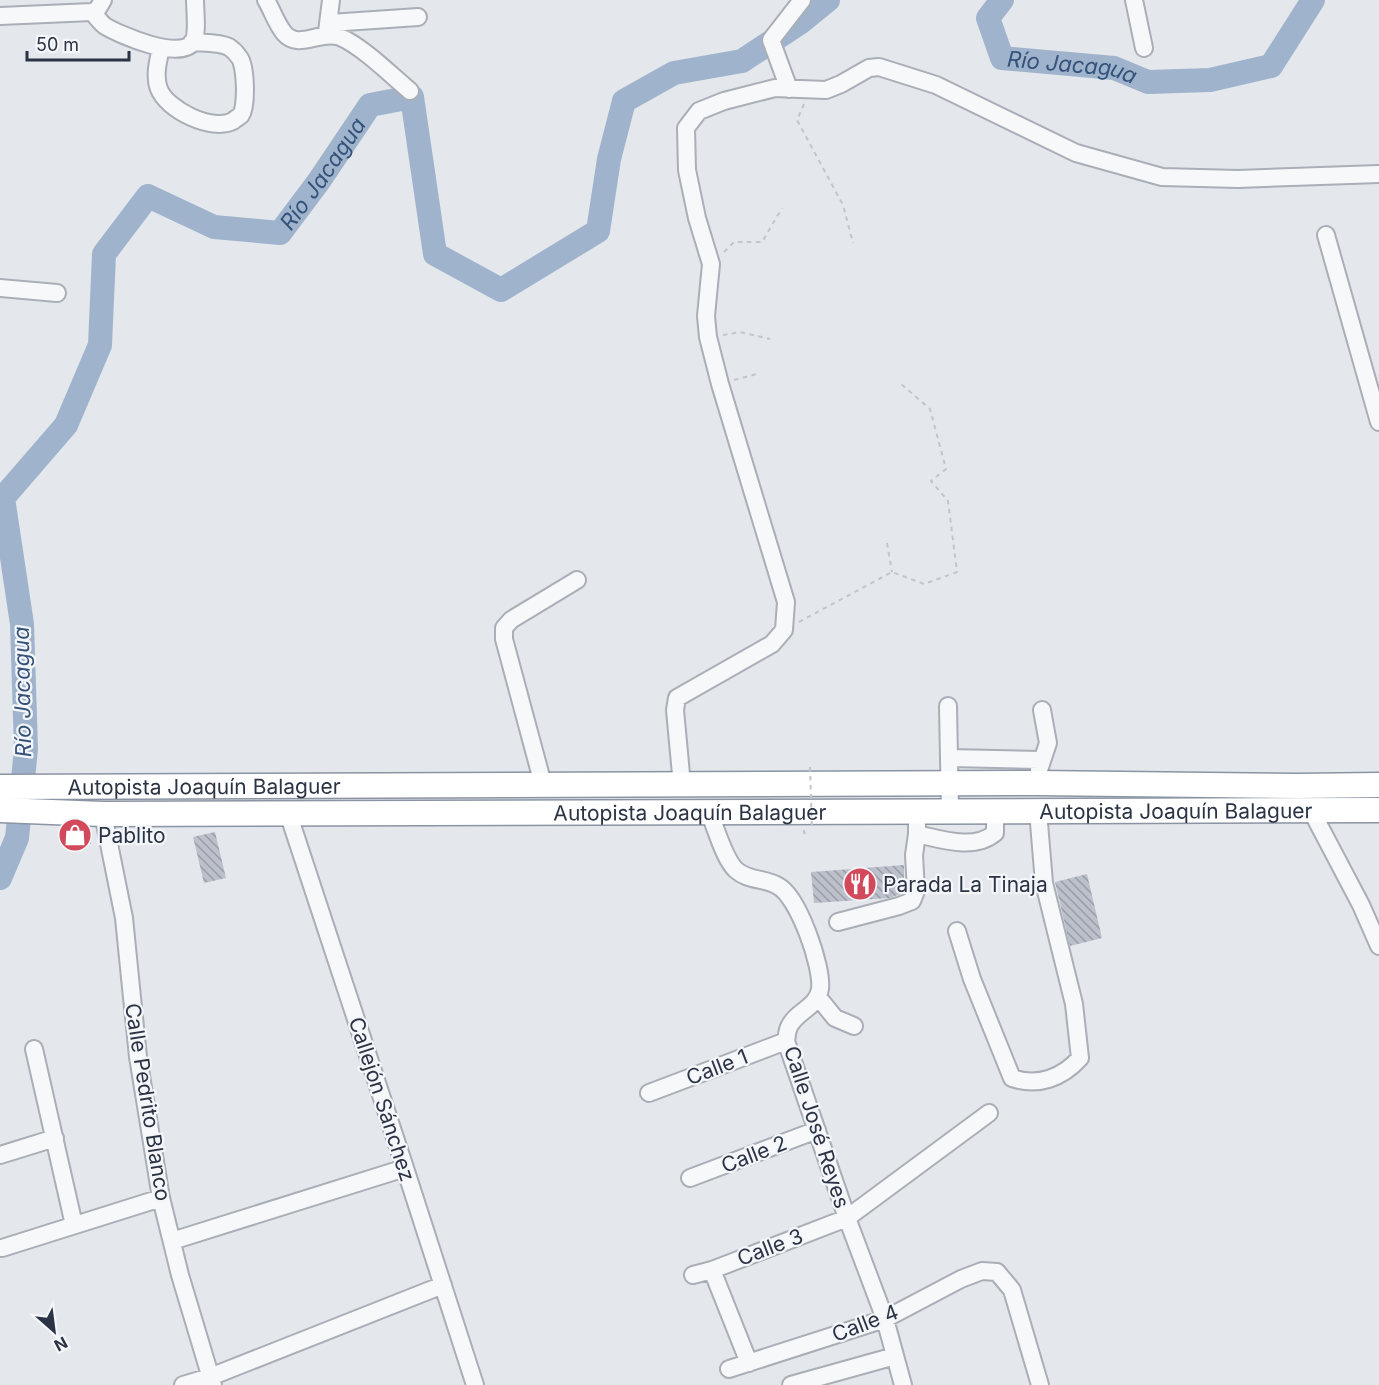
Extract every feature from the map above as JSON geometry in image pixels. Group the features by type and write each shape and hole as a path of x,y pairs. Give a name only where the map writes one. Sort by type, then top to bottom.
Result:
{"highway":[{"name":"Autopista Joaquín Balaguer","path":"0,787 950,784 1039,771 1298,786 1379,785"},
{"name":"Autopista Joaquín Balaguer","path":"0,810 61,814 709,812 917,822 950,811 1379,810"}],"street":[{"path":"0,16 98,6 103,24 124,36 160,48 184,48 192,42 195,34 195,0"},
{"path":"266,0 284,33 292,40 302,41 328,29 418,17"},
{"path":"328,29 331,0"},
{"path":"789,88 771,40 802,0"},
{"path":"1134,0 1144,48"},
{"path":"328,29 358,48 411,92"},
{"path":"160,48 156,73 159,89 166,100 195,120 224,124 235,120 241,115 244,101 244,70 240,57 229,47 192,42"},
{"path":"682,785 675,710 677,698 688,689 772,644 784,630 786,602 708,337 706,316 711,264 697,218 687,170 686,128 699,111 724,101 775,88 826,90 869,68 879,67 936,85 1076,153 1162,177 1238,179 1379,174"},
{"path":"1326,235 1379,422"},
{"path":"0,288 57,293"},
{"path":"543,784 504,639 504,628 511,620 577,580"},
{"path":"948,706 950,811"},
{"path":"950,758 1039,771 1048,743 1042,710"},
{"path":"1311,810 1361,905 1379,945"},
{"path":"957,931 972,979 1012,1078 1037,1083 1054,1078 1071,1069 1080,1058 1074,1004 1044,884 1038,811"},
{"path":"709,812 734,868 744,876 776,884 792,898 801,914 819,974 818,997 835,1018 854,1026"},
{"path":"838,922 912,901 916,891 914,855 917,822 963,842 984,840 995,833 995,812"},
{"name":"Callejón Sánchez","path":"288,813 475,1385"},
{"name":"Calle Pedrito Blanco","path":"103,814 124,918 138,1057 161,1198 180,1275 211,1381"},
{"name":"Calle José Reyes","path":"818,997 789,1026 786,1041 847,1218 885,1318 903,1385"},
{"name":"Calle 1","path":"648,1093 786,1041"},
{"path":"34,1048 74,1225"},
{"name":"Calle 3","path":"693,1275 712,1270 847,1218 989,1113"},
{"name":"Calle 2","path":"690,1178 817,1130"},
{"path":"0,1155 55,1138"},
{"path":"172,1240 405,1168"},
{"path":"2,1248 161,1198"},
{"path":"712,1270 749,1363"},
{"name":"Calle 4","path":"729,1369 885,1318 961,1279 982,1271 997,1272 1012,1290 1040,1385"},
{"path":"183,1385 211,1381 442,1285"},
{"path":"791,1385 895,1356"}],"path":[{"path":"810,90 797,120 843,205 853,243"},
{"path":"711,264 734,243 762,242 782,208"},
{"path":"708,337 740,332 770,339"},
{"path":"720,384 758,374"},
{"path":"784,630 892,572 924,584 957,572 948,501 931,481 946,469 930,409 900,383"},
{"path":"887,543 892,572"},
{"path":"810,767 812,830"}],"building":[{"name":"Pablito","path":"60,827 90,828 91,844 60,844"},
{"path":"215,832 226,878 204,883 193,837"},
{"name":"Parada La Tinaja","path":"904,865 904,893 889,898 814,903 811,872"},
{"path":"1087,874 1102,938 1070,946 1055,882"}],"waterway":[{"name":"Río Jacagua","path":"0,878 17,838 26,749 22,624 3,498 66,425 100,345 104,254 148,196 214,227 280,233 319,181 370,105 412,97 435,254 501,290 598,231 609,159 624,101 674,73 742,61 801,22 828,0"},
{"name":"Río Jacagua","path":"1002,0 988,18 1002,58 1114,68 1148,82 1210,80 1271,66 1313,0"}],"place":[{"name":"Pablito","path":"75,835"},
{"name":"Parada La Tinaja","path":"860,884"}]}
